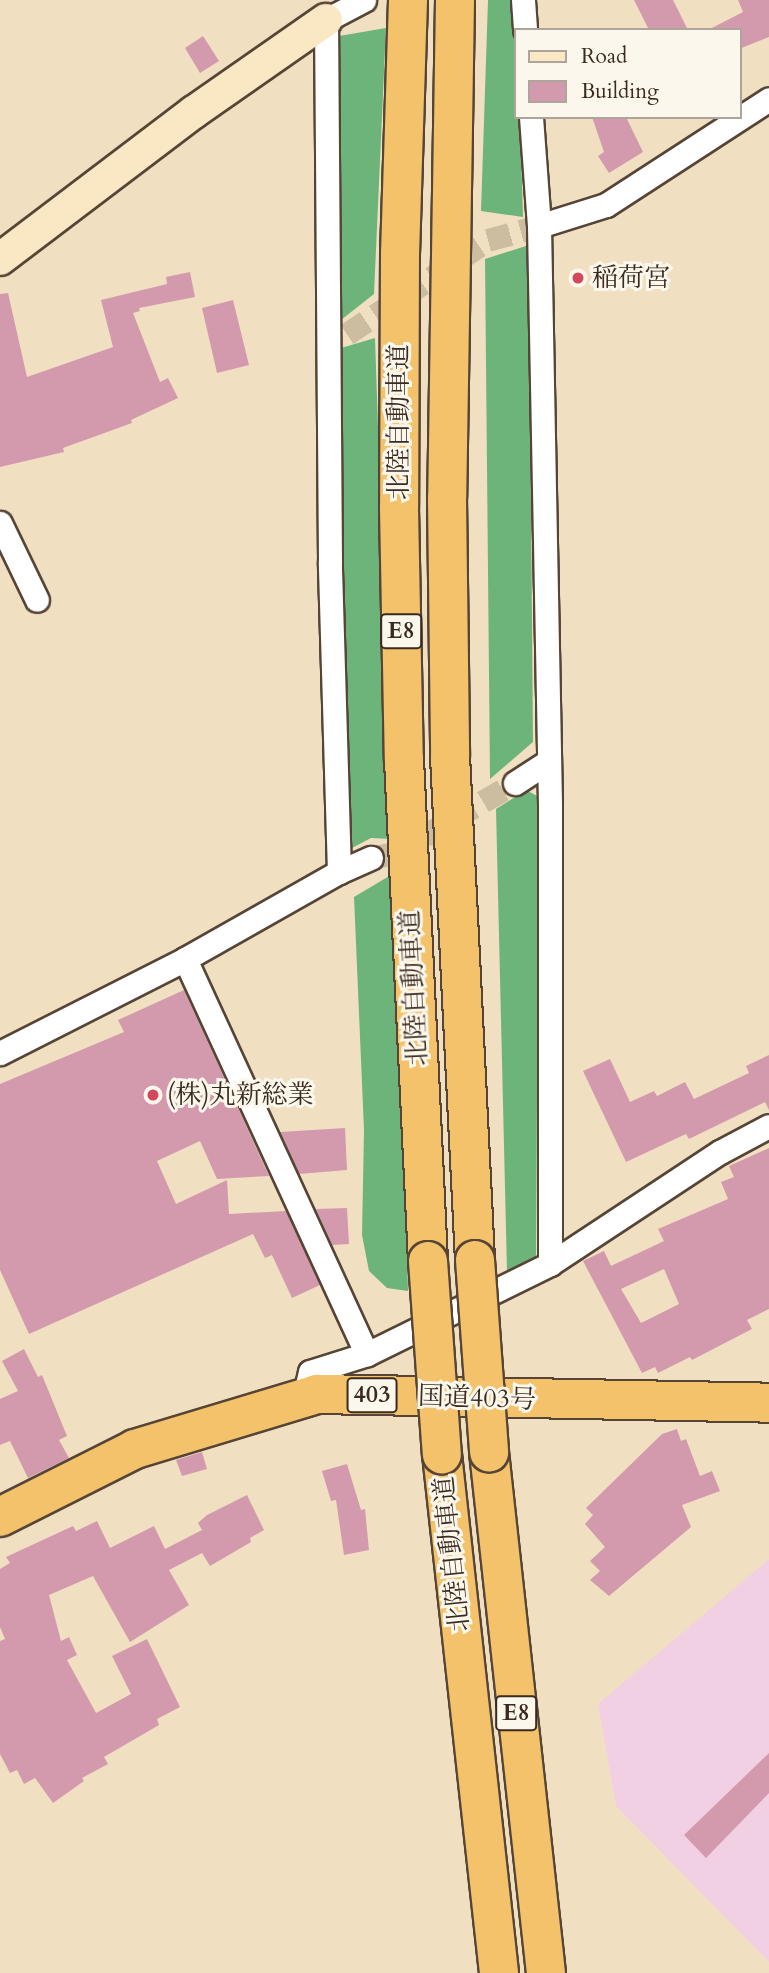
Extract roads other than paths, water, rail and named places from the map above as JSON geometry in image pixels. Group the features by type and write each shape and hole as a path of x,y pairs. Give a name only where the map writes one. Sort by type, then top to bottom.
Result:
{"highway":[{"name":"北陸自動車道","path":"408,0 401,251 399,522 404,773 428,1261 442,1454 499,1973"},
{"name":"北陸自動車道","path":"455,0 447,471 450,756 475,1260 489,1452 546,1973"},
{"name":"国道403号","path":"0,1517 135,1449 317,1394 769,1403"}],"street":[{"path":"0,259 194,112 326,20 364,0"},
{"path":"523,0 525,28"},
{"path":"326,20 327,346 339,873"},
{"path":"741,117 769,99"},
{"path":"531,119 539,226 549,761 551,1264"},
{"path":"539,226 606,205 738,119"},
{"path":"327,346 347,334"},
{"path":"0,523 37,600"},
{"path":"515,783 549,761"},
{"path":"0,1053 185,959 371,858"},
{"path":"185,959 367,1354"},
{"path":"304,1398 310,1371 367,1354 551,1264 720,1152 769,1126"}],"tunnel":[{"path":"347,334 488,240 539,226"},
{"path":"371,858 395,853 515,783"}],"place":[{"name":"稲荷宮","path":"578,278"},
{"name":"(株)丸新総業","path":"153,1095"}]}
